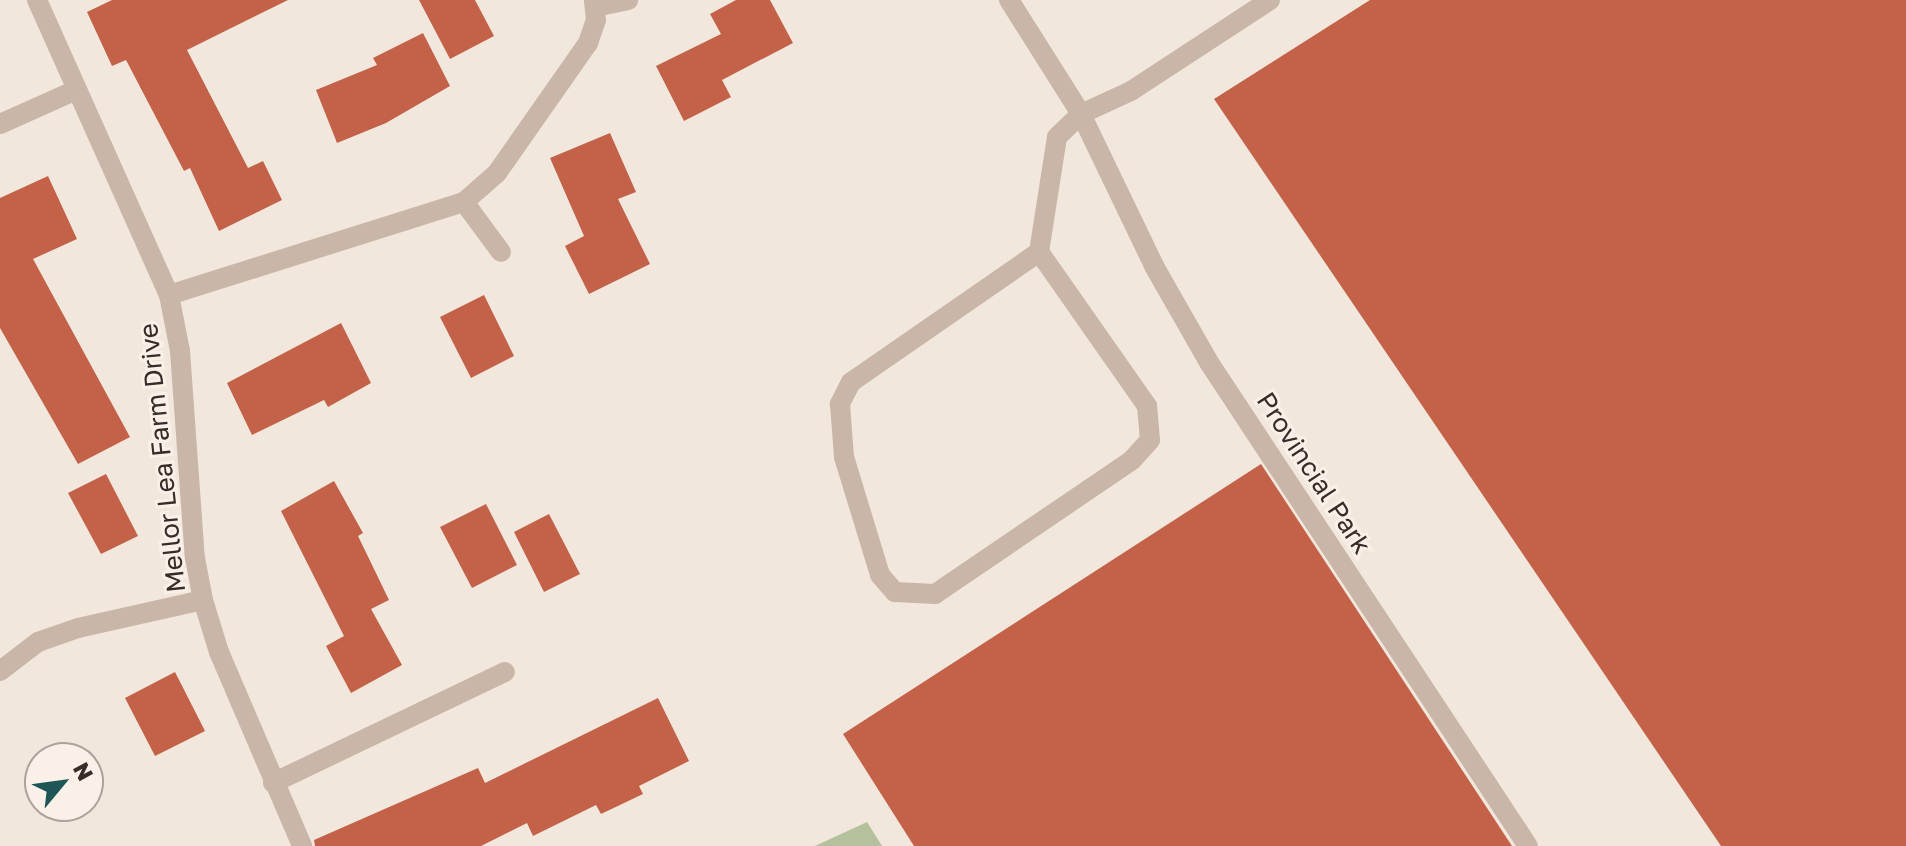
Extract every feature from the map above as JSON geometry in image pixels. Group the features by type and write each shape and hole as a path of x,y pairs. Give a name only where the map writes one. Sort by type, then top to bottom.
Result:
{"street":[{"name":"Mellor Lea Farm Drive","path":"37,0 169,295 180,351 195,558 203,600 273,783 302,846"},
{"path":"169,295 464,202 497,173 588,43 595,3 628,0"},
{"name":"Provincial Park","path":"1009,0 1081,114 1154,266 1210,364 1528,846"},
{"path":"1039,252 851,382 840,404 844,457 880,575 895,592 935,594 1132,460 1150,440 1147,406 1039,252 1057,137 1081,114 1131,91 1270,0"},
{"path":"0,124 76,90"},
{"path":"464,202 501,252"},
{"path":"0,671 38,642 78,628 203,600"},
{"path":"273,783 505,672"}],"green space":[{"path":"867,822 882,846 815,846"}],"building":[{"path":"112,0 288,0 187,50 248,168 263,161 282,200 219,231 190,168 184,171 126,60 112,66 87,12"},
{"path":"419,0 475,0 494,36 450,59"},
{"path":"736,0 770,0 793,43 722,80 731,97 684,121 656,66 721,34 710,14"},
{"path":"1370,0 1906,0 1906,846 1721,846 1214,99"},
{"path":"423,33 450,86 386,123 337,143 316,90 377,65 373,58"},
{"path":"610,133 636,192 618,199 650,264 589,294 565,246 584,236 550,158"},
{"path":"48,176 77,239 33,259 130,437 78,464 0,328 0,198"},
{"path":"484,295 514,356 471,378 440,317"},
{"path":"341,323 371,383 328,407 324,400 252,435 227,383"},
{"path":"1261,464 1512,846 914,846 843,734"},
{"path":"106,474 138,536 101,554 68,493"},
{"path":"334,481 363,533 358,536 389,600 371,609 402,665 351,693 326,646 344,636 281,511"},
{"path":"486,504 517,565 472,588 440,527"},
{"path":"549,514 580,574 544,592 514,532"},
{"path":"175,672 205,731 155,756 125,698"},
{"path":"658,698 689,761 639,786 643,794 601,814 596,805 533,836 527,823 481,846 315,846 314,840 478,768 485,783"}]}
